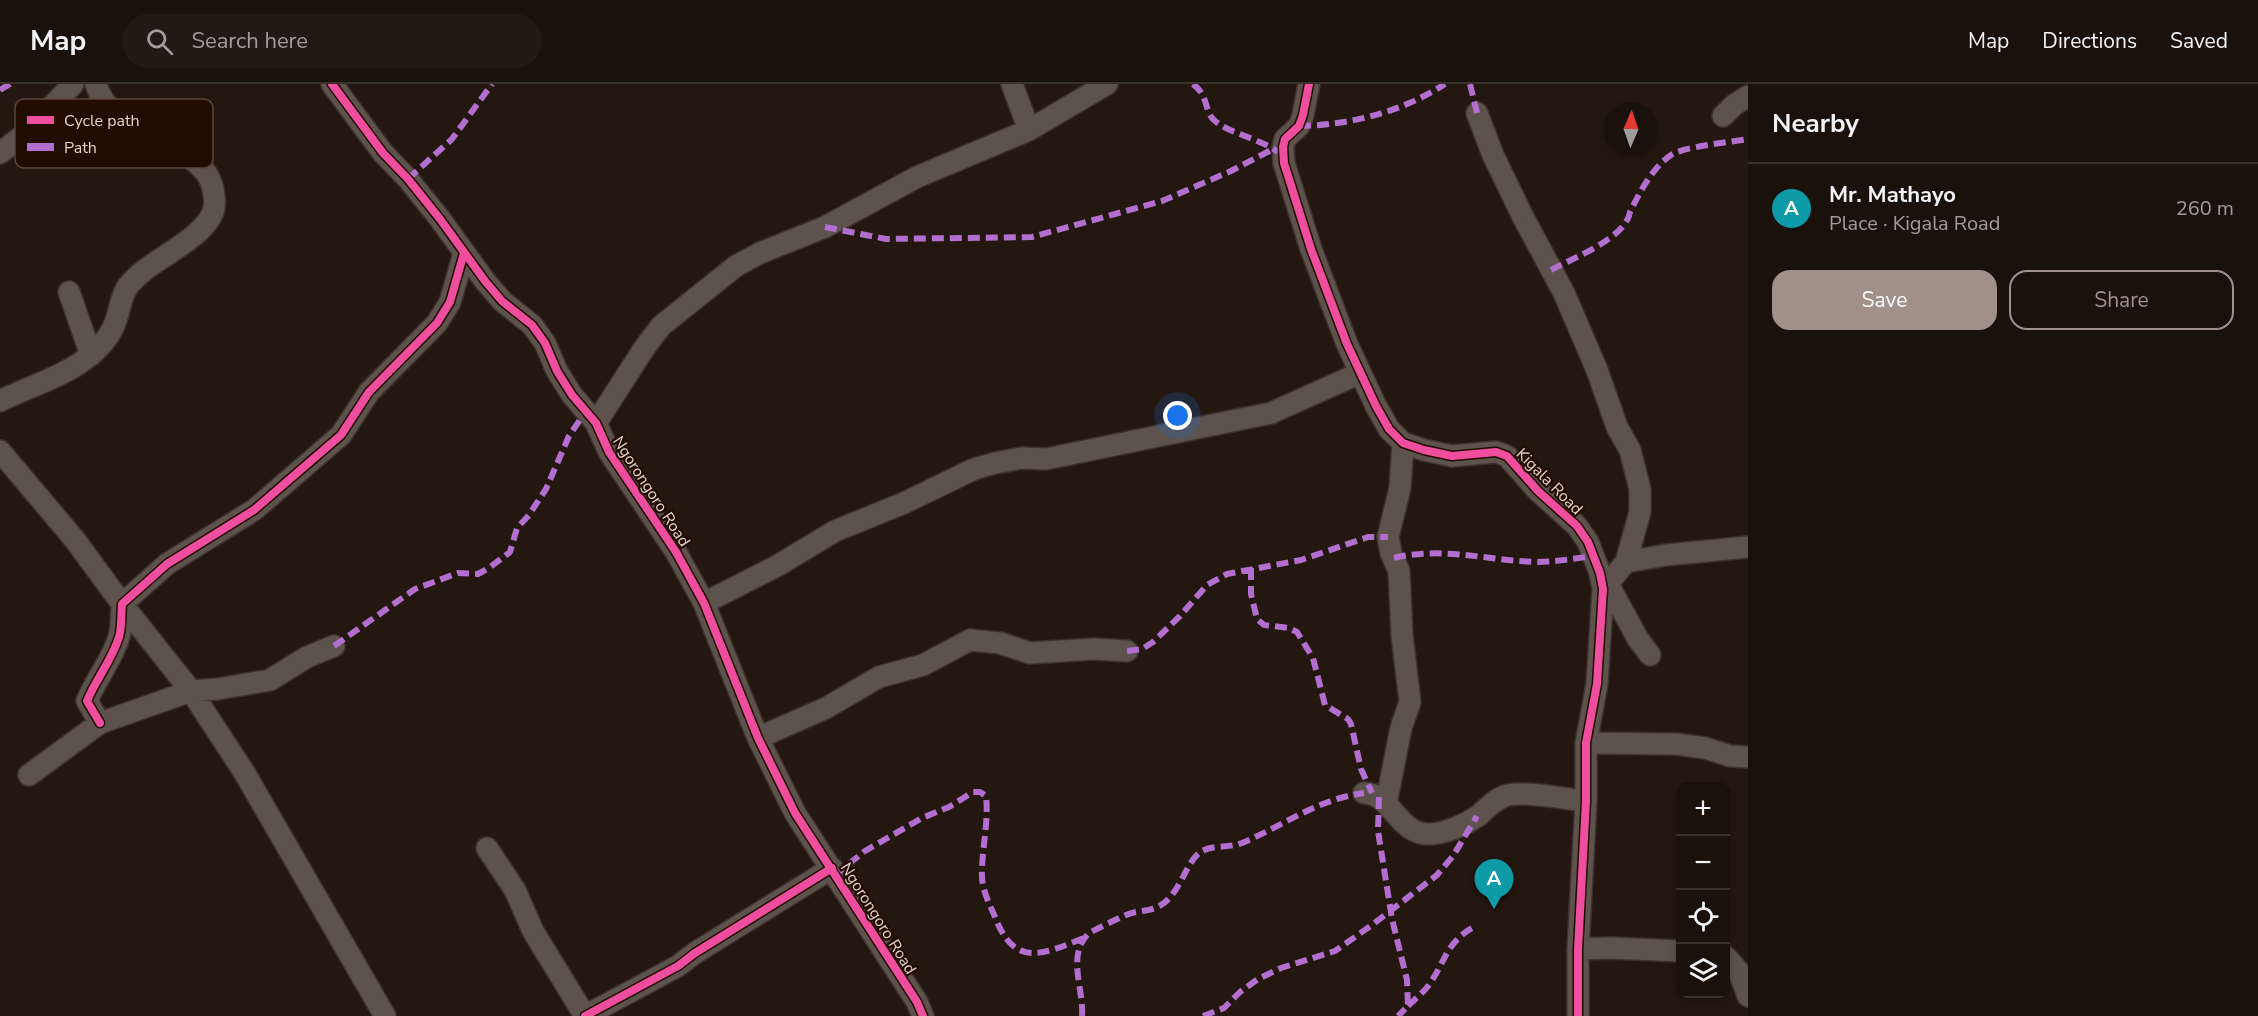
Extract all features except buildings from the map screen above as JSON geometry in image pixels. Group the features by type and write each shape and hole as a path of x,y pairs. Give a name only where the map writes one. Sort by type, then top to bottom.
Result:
{"street":[{"path":"59,99 73,84"},
{"path":"96,84 104,99"},
{"path":"1012,84 1029,130"},
{"path":"596,423 645,347 662,326 736,266 825,227 916,177 1029,130 1107,84"},
{"path":"1309,84 1299,126 1285,139 1282,156 1311,249 1359,373 1389,429 1403,443 1400,488 1388,537 1391,553 1399,571 1402,634 1410,702 1401,728 1386,804"},
{"name":"Ngorongoro Road","path":"341,87 383,153 408,179 502,301 532,325 545,343 557,371 572,395 596,423 609,452 676,552 704,603 758,738 795,813 917,1002 923,1016"},
{"path":"1723,116 1748,96"},
{"path":"1477,113 1493,155 1563,293 1597,370 1617,427 1630,450 1640,489 1640,512 1626,562 1606,587 1650,655"},
{"path":"0,153 15,142"},
{"path":"0,401 60,373 91,355 106,340 116,322 128,286 158,260 187,241 207,222 214,210 214,192 208,175 201,168"},
{"path":"100,723 87,701 96,681 110,660 120,635 122,604 167,564 254,510 341,435 369,392 437,323 450,302 464,253"},
{"path":"69,292 91,355"},
{"path":"704,603 777,566 835,531 904,503 974,469 1022,458 1046,459 1271,413 1359,373"},
{"name":"Kigala Road","path":"1403,443 1414,448 1452,456 1496,452 1507,456 1538,491 1577,526 1594,556 1606,587 1597,684 1586,743 1586,801 1578,950 1578,1016"},
{"path":"0,451 75,540 191,691 244,772 385,1016"},
{"path":"1626,562 1666,555 1748,547"},
{"path":"758,738 826,708 879,677 923,665 970,640 1000,643 1030,653 1094,649 1127,651"},
{"path":"29,775 100,723 191,691 270,680 307,657 334,646"},
{"path":"1586,743 1676,744 1705,748 1730,756 1748,757"},
{"path":"1364,793 1379,796 1401,821 1418,833 1429,834 1456,828 1507,795 1586,801"},
{"path":"487,848 515,890 534,931 585,1016 678,966 831,868"},
{"path":"1578,950 1611,948 1676,951"},
{"path":"1730,962 1739,972 1748,996"}],"marked path":[{"path":"0,90 10,84"},
{"path":"408,179 452,139 492,84"},
{"path":"1193,84 1202,93 1211,116 1220,125 1278,152"},
{"path":"1299,126 1337,123 1375,115 1411,102 1445,84"},
{"path":"1470,84 1477,113"},
{"path":"1551,270 1609,239 1619,230 1647,181 1671,155 1696,147 1748,139"},
{"path":"825,227 886,239 1032,237 1162,201 1231,171 1273,149"},
{"path":"334,646 415,589 458,573 478,574 510,552 517,528 529,515 546,489 569,436 586,411"},
{"path":"1127,651 1142,649 1153,642 1207,585 1227,574 1301,560 1368,537 1388,537"},
{"path":"1394,558 1430,553 1538,562 1594,556"},
{"path":"1251,568 1251,594 1257,619 1264,625 1289,628 1297,632 1313,658 1325,705 1348,719 1351,724 1361,769 1372,793"},
{"path":"835,875 865,851 922,818 949,807 973,792 980,792 986,796 987,806 983,883 987,898 1003,933 1021,951 1032,953 1056,949 1084,938"},
{"path":"1082,1016 1077,962 1078,951 1089,933 1126,915 1153,909 1168,900 1196,855 1202,851 1242,843 1315,807 1346,796 1364,793"},
{"path":"1379,797 1378,831 1392,919 1407,980 1408,1006 1398,1016"},
{"path":"1203,1016 1224,1008 1258,979 1281,968 1335,951 1372,925 1437,875 1453,856 1477,816"},
{"path":"1408,1006 1429,985 1451,947 1472,928"}],"cycle path":[{"path":"332,84 383,153 408,179 440,219 485,281 502,301 532,325 545,343 557,371 572,395 596,423 609,452 676,552 704,603 758,738 795,813 917,1002 923,1016"},
{"path":"1309,84 1299,126 1285,139 1284,163 1311,249 1347,344 1389,429 1403,443 1424,450 1452,456 1496,452 1507,456 1538,491 1577,526 1588,542 1600,573 1603,589 1597,684 1586,743 1586,801 1578,949 1578,1016"},
{"path":"100,723 87,701 119,637 122,604 167,564 254,510 341,435 369,392 437,323 450,302 464,253"},
{"path":"585,1016 678,966 695,953 832,868"}],"place":[{"name":"Mr. Mathayo","path":"1494,909"}]}
